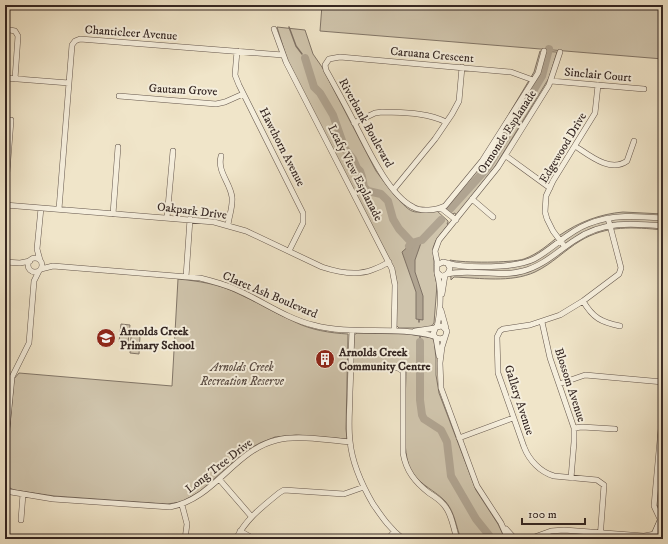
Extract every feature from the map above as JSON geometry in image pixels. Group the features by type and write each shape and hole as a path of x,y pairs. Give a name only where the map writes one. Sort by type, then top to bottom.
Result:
{"street":[{"path":"5,29 15,31 18,36 14,79"},
{"name":"Leafy View Esplanade","path":"274,29 283,55 392,268 395,279 394,332"},
{"name":"Chanticleer Avenue","path":"59,209 72,45 78,39 283,55"},
{"name":"Hawthorn Avenue","path":"237,51 235,75 243,94 303,213 303,223 289,251"},
{"path":"440,209 445,206 482,161 532,80 538,73 544,51"},
{"name":"Ormonde Esplanade","path":"437,265 436,248 439,240 494,173 506,156 551,81 560,52"},
{"name":"Caruana Crescent","path":"329,59 340,57 511,72 532,80"},
{"name":"Riverbank Boulevard","path":"329,59 326,63 326,70 377,166 394,189 405,202 412,207 420,210 440,209"},
{"path":"394,189 435,139 452,114 459,101 462,67"},
{"path":"5,78 69,83"},
{"name":"Sinclair Court","path":"551,81 644,89"},
{"name":"Edgewood Drive","path":"565,247 549,226 545,212 546,196 595,113 598,85"},
{"name":"Gautam Grove","path":"119,96 216,104 225,102 243,94"},
{"path":"354,123 375,113 382,112 428,115 446,122"},
{"path":"5,199 11,120"},
{"path":"575,146 603,163 622,164 627,161 634,141"},
{"path":"113,214 118,147"},
{"path":"167,218 173,151"},
{"path":"221,156 220,169 229,186 232,198 228,225"},
{"path":"506,156 550,188"},
{"path":"472,199 493,217"},
{"name":"Oakpark Drive","path":"5,205 190,219 228,225 246,231 322,267 334,271 359,272 372,270 389,262"},
{"path":"5,449 8,381 12,377 28,343 34,281 42,264 37,249 40,208"},
{"path":"440,209 456,220"},
{"path":"440,363 447,333 441,309 441,300 436,272 437,265 441,262 463,266 514,266 535,259 560,240 588,224 608,218 631,216 663,218"},
{"path":"608,218 610,225"},
{"path":"186,277 190,219"},
{"path":"436,272 439,275 446,275 456,273 506,274 522,272 544,262 585,234 610,225 635,223 663,226"},
{"name":"Gallery Avenue","path":"600,532 604,488 602,483 597,480 554,476 542,471 526,452 498,373 498,334 507,327 518,327 542,322 560,315 583,301 617,276 620,271 620,264 610,225"},
{"path":"34,281 30,269 30,260 37,249"},
{"path":"436,255 446,263 450,270 446,275 441,300"},
{"path":"5,262 20,263 35,258 41,260"},
{"name":"Claret Ash Boulevard","path":"41,260 46,265 53,266 200,278 236,289 300,321 327,328 408,332 436,327"},
{"path":"20,263 35,272 40,270"},
{"name":"Claret Ash Boulevard","path":"40,270 53,266"},
{"path":"583,301 592,314 597,318 620,326"},
{"path":"441,309 433,332 440,363 441,388 477,486 501,522 515,539"},
{"name":"Blossom Avenue","path":"542,322 548,352 574,428 571,478"},
{"path":"436,327 442,326 446,328"},
{"path":"352,330 349,422 350,442 357,470 364,487 378,511 394,532 403,539"},
{"name":"Claret Ash Boulevard","path":"408,332 435,337"},
{"path":"435,337 441,339 445,338"},
{"path":"351,367 398,368 403,371 404,461 415,482 447,508 457,539"},
{"path":"559,384 585,375 663,382"},
{"path":"529,539 542,533 558,530 644,536 657,534 662,518 654,506 663,407"},
{"path":"459,438 513,418"},
{"path":"574,428 615,429"},
{"name":"Long Tree Drive","path":"5,491 53,499 163,508 182,505 201,495 257,448 277,440 295,438 350,442"},
{"path":"219,479 251,516"},
{"path":"236,539 251,516 284,490 344,494 364,487"},
{"path":"21,520 23,494"},
{"path":"182,505 187,524 185,539"},
{"path":"501,522 508,539"},
{"path":"240,531 254,539"},
{"path":"388,539 394,532"},
{"path":"600,532 600,539"},
{"path":"549,539 568,537 595,539"}],"green space":[{"path":"322,5 663,5 663,59 320,31"},
{"path":"277,27 305,30 313,54 322,67 376,171 403,205 412,211 437,211 448,221 448,225 436,240 433,248 434,271 437,285 434,323 430,328 399,328 396,325 396,279 287,59"},
{"path":"540,51 557,52 549,78 494,168 458,213 456,215 455,213 450,215 443,206 482,159 534,72"},
{"path":"623,212 663,214 663,230 620,228 600,232 580,241 535,272 516,278 495,279 454,277 451,280 450,260 487,262 524,259 539,252 560,235 575,226 598,217"},
{"name":"Arnolds Creek Recreation Reserve","path":"178,279 223,287 301,325 321,331 348,334 347,439 296,435 275,437 247,450 199,492 182,502 167,504 54,496 14,490 8,487 5,483 14,379 19,373 172,386"},
{"path":"121,324 130,325 128,343 119,342"},
{"path":"357,333 408,334 432,338 434,341 436,375 439,393 476,490 498,524 505,539 461,539 449,506 438,494 415,477 408,464 406,452 406,372 404,368 399,366 353,365 354,335"},
{"path":"131,336 140,336 139,354 130,353"},
{"path":"663,419 663,509 661,511 656,504"},
{"path":"563,531 652,536 652,539 616,539 560,535 545,539 536,539"}],"shaded area":[{"path":"422,240 415,260 415,272 423,296 423,320 416,319 416,292 402,252 412,243"}],"waterway":[{"path":"289,27 296,46 302,54"},
{"path":"450,209 488,167 542,76 549,49"},
{"path":"305,58 314,87 320,93 333,115 345,149 360,171 364,187 368,191 381,194 388,201 393,219 399,229 412,243 409,246"},
{"path":"412,243 422,240 441,220"},
{"path":"420,342 420,400 422,415 424,419 441,430 447,442 451,476 476,519 492,539"}],"place":[{"name":"Arnolds Creek Primary School","path":"106,338"},
{"name":"Arnolds Creek Community Centre","path":"325,359"}]}
